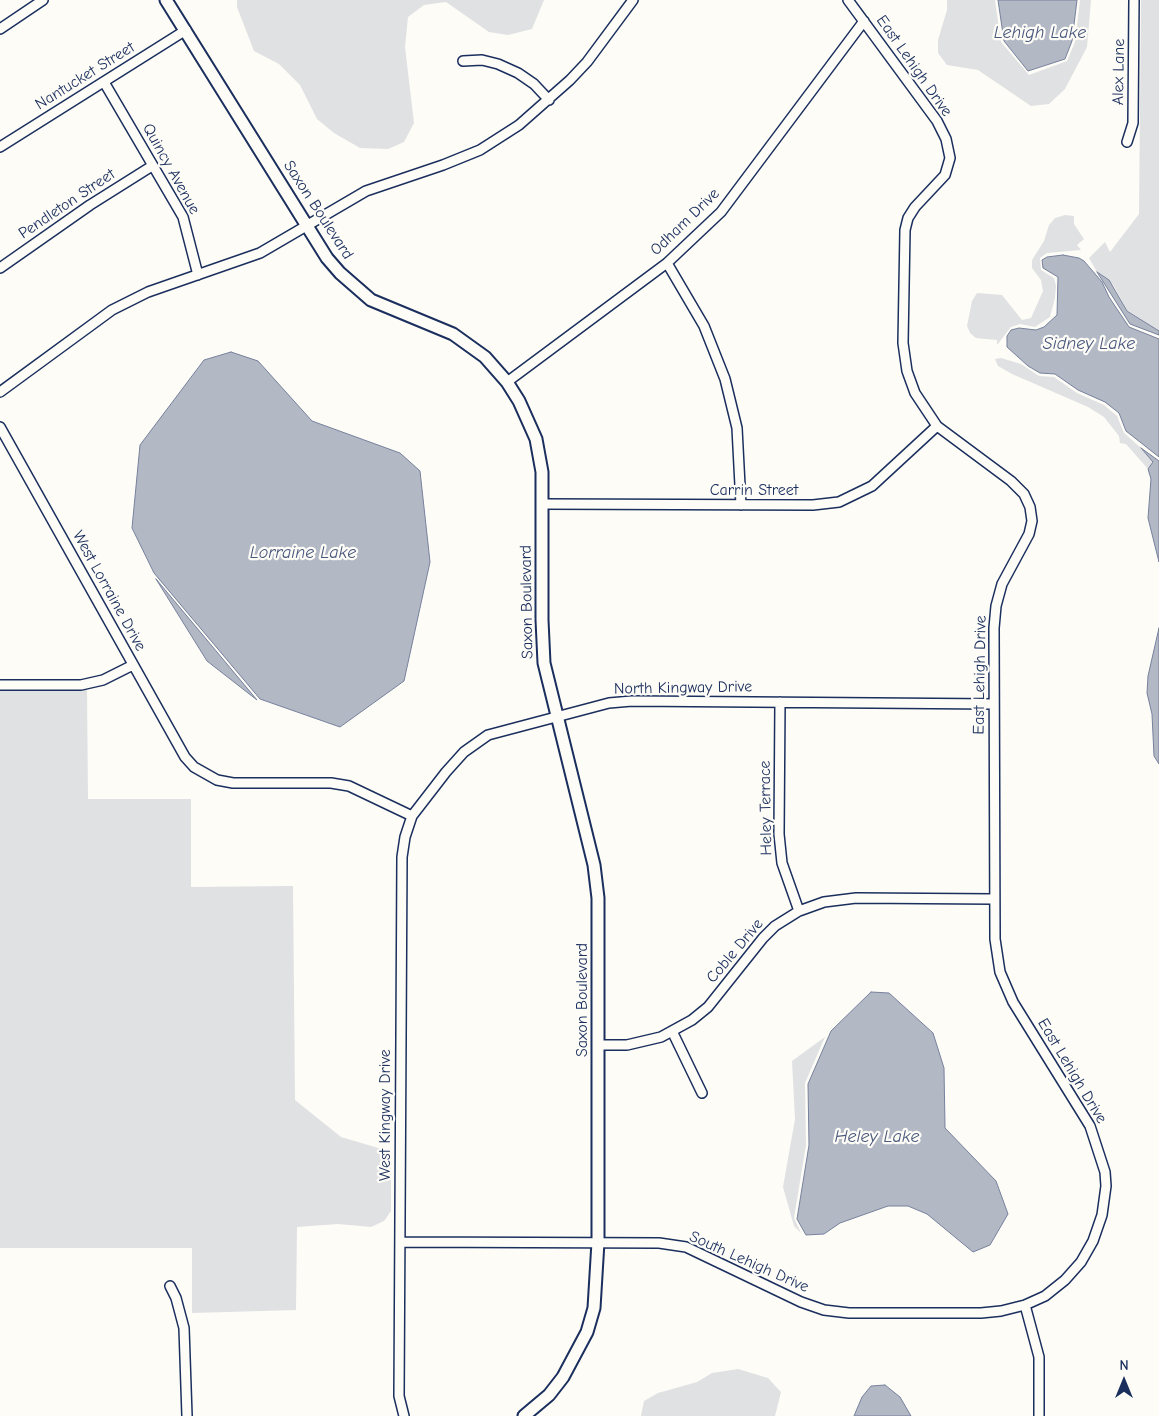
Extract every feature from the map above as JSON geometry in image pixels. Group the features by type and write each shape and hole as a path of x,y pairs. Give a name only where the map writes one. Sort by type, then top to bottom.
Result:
{"main road":[{"name":"Saxon Boulevard","path":"166,0 327,258 353,286 371,300 397,313 453,334 486,357 507,382 528,417 536,439 542,472 543,649 557,716 594,865 598,898 598,1242 594,1308 587,1332 563,1377 548,1395 524,1416"}],"street":[{"path":"0,30 43,0"},
{"path":"0,392 112,310 148,292 260,253 366,191 443,165 480,150 519,125 549,100 587,62 633,0"},
{"name":"East Lehigh Drive","path":"848,0 937,121 946,139 950,158 945,175 908,218 904,246 903,343 907,372 915,393 937,426 1011,481 1024,494 1030,507 1032,522 1029,534 1009,568 996,606 993,898 995,939 1000,972 1012,1002 1090,1126 1099,1150 1106,1186 1102,1215 1093,1240 1081,1262 1065,1280 1045,1296 1025,1306"},
{"name":"Alex Lane","path":"1127,142 1133,123 1134,0"},
{"name":"Odham Drive","path":"507,382 666,263 721,212 864,21"},
{"name":"Nantucket Street","path":"0,147 186,30"},
{"path":"463,61 482,60 505,67 534,84 549,100"},
{"name":"Quincy Avenue","path":"104,82 183,217 198,275"},
{"name":"Pendleton Street","path":"0,268 90,205 152,166"},
{"path":"666,263 704,326 725,379 737,428 741,505"},
{"name":"Carrin Street","path":"542,504 813,505 839,502 853,497 872,486 937,426"},
{"name":"West Lorraine Drive","path":"0,427 185,757 194,767 211,777 233,783 331,783 349,786 412,816"},
{"path":"0,685 81,685 103,680 133,665"},
{"name":"North Kingway Drive","path":"412,816 446,772 478,741 502,731 609,703 632,701 994,704"},
{"name":"Heley Terrace","path":"780,702 779,834 782,863 799,911"},
{"name":"West Kingway Drive","path":"404,1416 399,1396 401,874 405,837 412,816"},
{"name":"Coble Drive","path":"598,1045 628,1045 661,1037 708,1007 763,938 775,926 799,911 824,902 856,898 993,898"},
{"path":"672,1031 702,1093"},
{"name":"South Lehigh Drive","path":"400,1242 659,1243 686,1247 800,1302 824,1310 848,1313 981,1313 1025,1306"},
{"path":"170,1286 176,1298 184,1328 187,1416"},
{"path":"1025,1306 1039,1357 1039,1416"}],"shaded area":[{"path":"237,0 544,0 532,29 508,35 489,32 446,2 424,5 408,17 405,47 414,123 404,142 388,149 360,148 334,133 317,119 300,85 279,64 254,51 237,7"},
{"path":"947,0 995,0 1001,42 1029,75 1067,61 1075,42 1080,0 1091,0 1087,47 1065,89 1049,104 1031,106 978,70 947,65 938,53 938,40 947,10"},
{"path":"1141,0 1159,0 1159,331 1127,310 1115,288 1109,280 1097,272 1089,258 1105,242 1110,252 1139,214"},
{"path":"1065,215 1074,216 1074,224 1084,239 1077,245 1081,250 1047,253 1040,258 1041,270 1054,278 1056,286 1050,317 1035,327 1020,324 1011,327 997,345 997,340 976,338 970,333 967,326 972,301 977,293 1002,295 1022,320 1031,318 1043,291 1041,280 1032,268 1032,260 1044,241 1049,225 1055,218"},
{"path":"1001,358 1021,364 1039,376 1054,377 1077,393 1104,405 1117,416 1124,433 1150,456 1153,462 1148,469 1126,444 1120,443 1119,436 1104,417 1088,407 998,366 995,359"},
{"path":"87,688 88,799 191,799 191,887 293,886 295,1100 341,1137 385,1150 391,1162 391,1211 384,1221 371,1227 338,1224 297,1227 296,1310 192,1313 192,1248 0,1248 0,691"},
{"path":"825,1037 805,1083 806,1145 794,1218 801,1233 794,1226 783,1187 795,1119 792,1061"},
{"path":"738,1369 768,1378 781,1392 775,1416 641,1416 644,1401 658,1393 697,1382 712,1373"}],"water":[{"name":"Lehigh Lake","path":"998,0 1077,0 1072,41 1065,59 1028,71 1004,41"},
{"name":"Sidney Lake","path":"1063,255 1079,258 1084,261 1102,282 1109,297 1129,327 1159,339 1159,457 1126,431 1119,413 1105,402 1078,390 1055,374 1040,373 1028,366 1007,347 1007,336 1011,330 1019,328 1036,330 1044,327 1057,315 1058,277 1043,268 1042,260 1047,257"},
{"path":"1097,272 1109,280 1127,311 1159,331 1159,335 1130,324"},
{"name":"Lorraine Lake","path":"231,352 258,361 312,421 400,453 420,471 430,562 404,681 340,727 260,699 154,573 132,528 140,445 204,360"},
{"path":"1141,448 1159,461 1159,562 1148,518 1151,479 1148,469 1153,462"},
{"path":"156,579 257,700 207,661"},
{"path":"1159,628 1159,764 1154,756 1152,714 1147,693 1148,676"},
{"name":"Heley Lake","path":"871,992 889,993 933,1033 944,1068 945,1128 996,1181 1008,1214 990,1245 973,1252 927,1214 908,1206 888,1206 840,1223 824,1234 806,1235 797,1219 809,1145 808,1084 831,1031"},
{"path":"885,1385 900,1397 911,1416 854,1416 862,1397 871,1386"}]}
